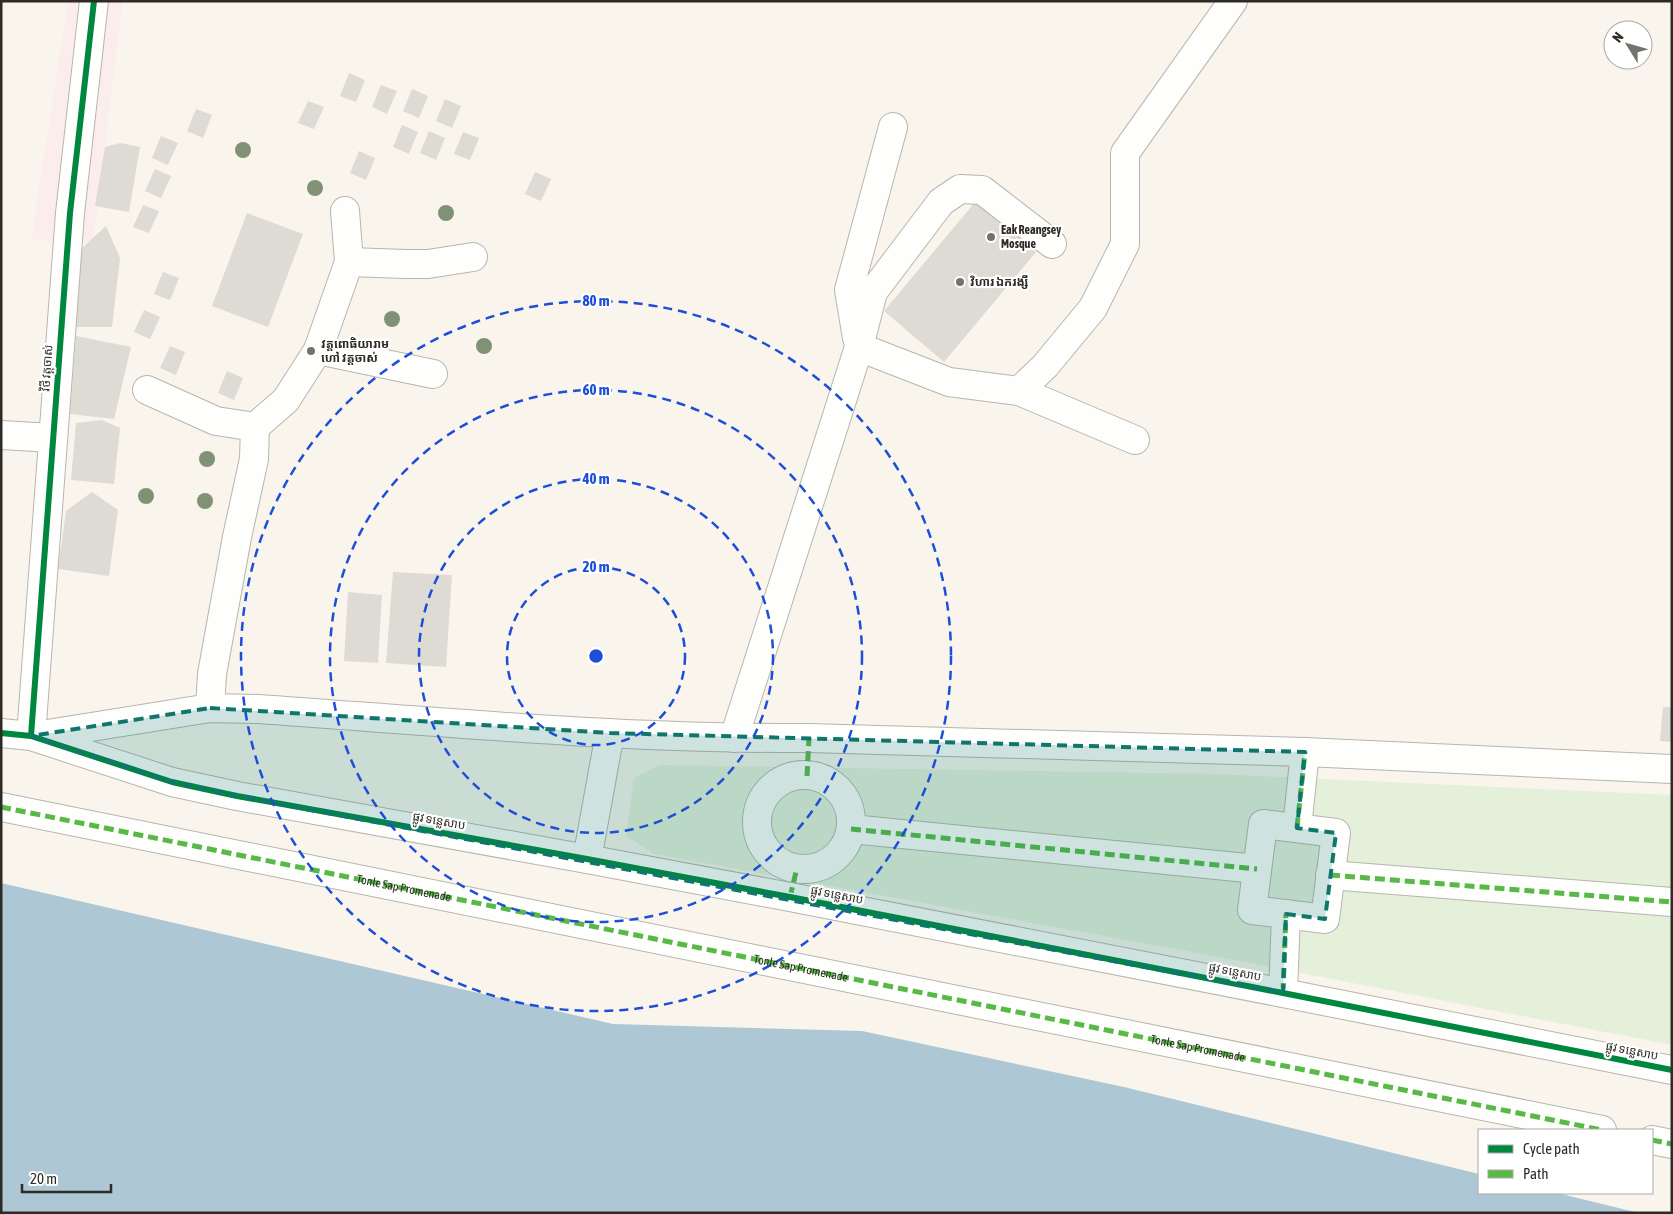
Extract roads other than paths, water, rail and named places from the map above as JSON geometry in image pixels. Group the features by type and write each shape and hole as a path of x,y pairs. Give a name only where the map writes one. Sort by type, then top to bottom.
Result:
{"street":[{"name":"វិថី វត្តចាស់","path":"31,736 70,213 94,1"},
{"path":"1019,391 1045,366 1093,308 1125,244 1125,154 1233,1"},
{"path":"859,347 849,290 893,127"},
{"path":"734,738 859,347 873,292 941,202 960,189 982,190 1052,244"},
{"path":"210,708 214,664 237,537 254,459 255,427 286,400 318,350 349,262 345,210"},
{"path":"349,262 428,264 473,257"},
{"path":"859,347 949,382 1019,391 1135,440"},
{"path":"318,350 433,374"},
{"path":"147,390 216,421 255,427"},
{"path":"1,436 53,438"},
{"path":"31,736 210,708 259,709 610,734 1305,752 1672,769"},
{"name":"ផ្លូវ ទន្លេសាប","path":"1,733 31,736 172,782 237,796 790,897 1672,1070"},
{"path":"587,859 610,734"},
{"path":"807,776 809,738"},
{"path":"1297,828 1305,752"},
{"path":"799,776 807,776 829,782 842,795 852,818 851,829 846,843 838,855 824,865 806,869 788,866 774,858 764,846 758,831 757,816 766,795 778,783 799,776"},
{"name":"Tonle Sap Promenade","path":"1,806 1597,1129"},
{"path":"1263,824 1336,833 1325,919 1252,910 1258,869 1263,824"},
{"path":"851,829 1258,869"},
{"path":"790,897 797,868"},
{"path":"1330,875 1672,902"},
{"path":"1283,993 1286,914"},
{"path":"1653,1140 1672,1144"}],"water":[{"path":"1,883 613,1024 862,1031 1124,1087 1478,1174 1478,1194 1561,1194 1639,1213 1,1213"}],"place":[{"name":"Eak Reangsey Mosque","path":"991,237"},
{"name":"វិហារ ឯករង្សី","path":"960,282"},
{"name":"វត្តពោធិយារាម ហៅ វត្តចាស់","path":"311,351"}]}
